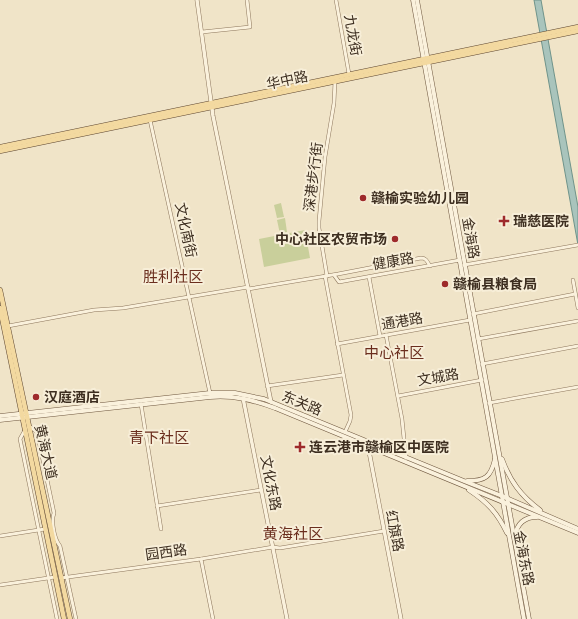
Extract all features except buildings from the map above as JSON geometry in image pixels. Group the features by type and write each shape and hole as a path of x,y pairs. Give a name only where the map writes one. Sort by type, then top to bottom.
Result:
{"main road":[{"name":"金海路","path":"413,0 426,60 478,339 497,448 504,496 502,501"},
{"name":"金海路","path":"417,0 470,320 495,457 504,496 508,503"},
{"name":"华中路","path":"0,147 335,81 578,27"},
{"name":"华中路","path":"0,151 150,120 349,74 578,30"},
{"name":"黄海大道","path":"0,290 25,415 45,529 64,619"},
{"name":"黄海大道","path":"0,308 25,415"},
{"name":"东关路","path":"0,420 25,415 210,393 235,393 254,396 345,432 578,533"},
{"name":"东关路","path":"0,416 25,415 222,396 243,398 275,408 463,483 504,496 578,529"},
{"name":"黄海大道","path":"27,427 70,619"},
{"path":"497,448 512,483 520,494 545,514"},
{"path":"463,483 481,480 487,477 492,471 495,457"},
{"path":"463,483 484,500 494,511 512,540"},
{"name":"金海东路","path":"502,501 529,619"},
{"name":"金海东路","path":"508,503 524,619"},
{"path":"512,540 519,524 526,518 540,517"}],"street":[{"path":"197,0 212,105 271,402"},
{"path":"202,32 250,27 247,0"},
{"name":"九龙街","path":"336,0 349,74"},
{"name":"深港步行街","path":"335,81 334,103 325,156 319,228 337,344 351,418 345,432"},
{"name":"文化南街","path":"150,120 210,393"},
{"path":"464,265 578,245"},
{"path":"8,326 94,310 123,308 334,275 420,258 425,258 430,266"},
{"name":"健康路","path":"334,275 339,282 460,260"},
{"path":"369,277 380,336"},
{"path":"572,280 578,308"},
{"path":"473,314 575,294"},
{"name":"通港路","path":"337,344 470,320"},
{"path":"478,339 578,321"},
{"path":"386,335 398,396 406,458"},
{"path":"482,364 578,346"},
{"path":"267,386 343,375"},
{"name":"文城路","path":"398,396 482,380"},
{"path":"489,403 578,387"},
{"name":"文化东路","path":"243,398 287,619"},
{"path":"141,404 161,528"},
{"path":"57,619 20,439 27,427 37,432 54,513 52,518 57,542 60,546 76,619"},
{"name":"红旗路","path":"368,446 401,619"},
{"path":"157,506 261,490"},
{"path":"0,536 45,529"},
{"name":"园西路","path":"61,578 201,559 273,547 280,548 384,531"},
{"path":"201,559 213,619"},
{"path":"0,585 55,577"}],"green space":[{"path":"281,203 284,217 277,218 274,205"},
{"path":"285,218 287,232 280,234 277,220"},
{"path":"305,230 310,258 264,267 259,239"}],"water":[{"path":"534,0 541,0 578,207 578,245"}],"place":[{"name":"赣榆实验幼儿园","path":"363,198"},
{"name":"瑞慈医院","path":"504,221"},
{"name":"中心社区农贸市场","path":"395,239"},
{"name":"赣榆县粮食局","path":"445,284"},
{"name":"汉庭酒店","path":"36,397"},
{"name":"连云港市赣榆区中医院","path":"300,447"}],"district":[{"name":"胜利社区","path":"173,277"},
{"name":"中心社区","path":"394,353"},
{"name":"青下社区","path":"159,438"},
{"name":"黄海社区","path":"293,534"}]}
